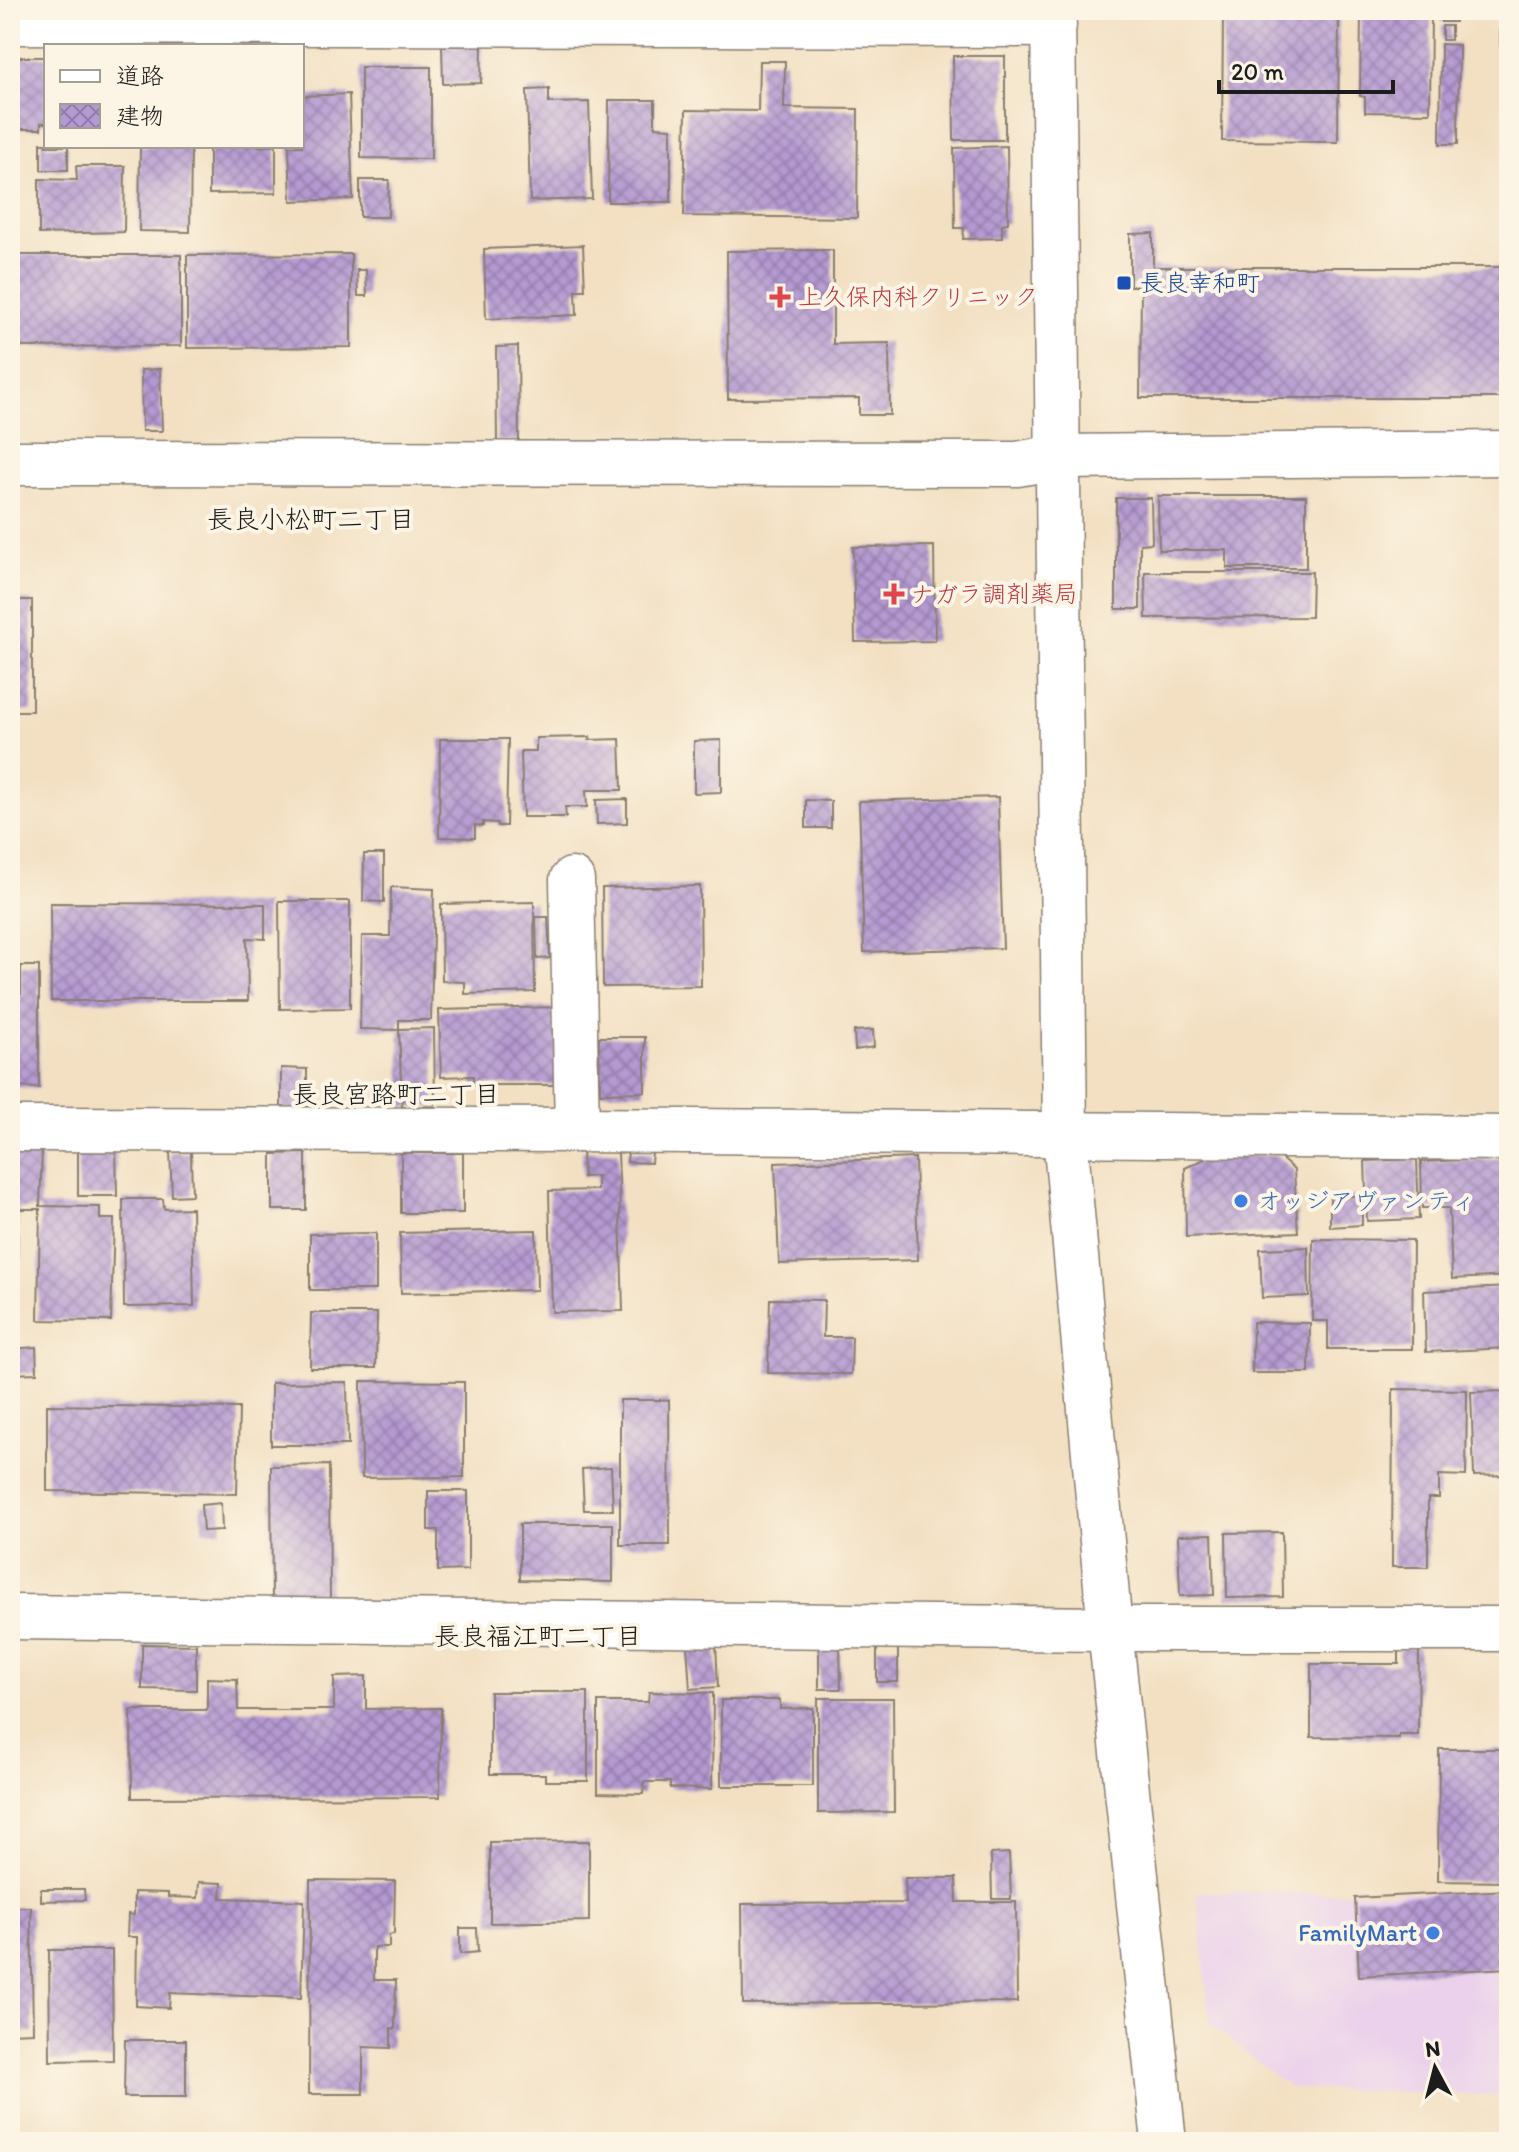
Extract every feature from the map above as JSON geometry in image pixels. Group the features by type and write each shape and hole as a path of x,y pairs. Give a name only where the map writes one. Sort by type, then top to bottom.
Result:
{"street":[{"path":"10,22 1053,17 1065,1136 1110,1629 1164,2142"},
{"path":"10,463 1017,464 1057,457 1509,453"},
{"path":"572,880 577,1130"},
{"path":"10,1129 577,1130 1509,1138"},
{"path":"10,1617 1110,1629 1509,1629"}],"shaded area":[{"path":"1197,1892 1509,1893 1509,2096 1290,2088 1210,2024"}],"building":[{"path":"1361,10 1431,10 1430,113 1365,112 1365,97 1360,96"},
{"path":"1441,10 1455,10 1455,22 1441,22"},
{"path":"1500,10 1509,10 1509,46 1500,46"},
{"path":"1223,13 1339,14 1338,142 1222,141"},
{"path":"1442,26 1451,26 1451,40 1442,40"},
{"path":"143,39 192,40 192,44 143,44"},
{"path":"281,41 281,44 228,44"},
{"path":"1441,44 1459,45 1458,144 1440,144"},
{"path":"442,46 482,46 481,83 443,84"},
{"path":"953,56 1005,56 1005,140 954,140"},
{"path":"10,57 44,57 44,123 41,123 41,129 10,129"},
{"path":"759,61 785,61 784,108 858,109 857,218 684,216 686,110 758,111"},
{"path":"361,67 431,67 431,159 361,158"},
{"path":"549,89 549,103 589,102 592,199 530,201 527,90"},
{"path":"349,94 353,199 291,201 289,148 304,148 304,96"},
{"path":"609,100 655,100 655,127 671,128 671,202 608,202"},
{"path":"41,143 44,143 44,148 68,148 68,170 41,170"},
{"path":"1007,146 1008,223 1002,224 1002,238 963,239 964,228 955,228 954,148"},
{"path":"140,148 191,148 190,232 139,231"},
{"path":"209,148 276,148 276,193 209,194"},
{"path":"76,166 125,166 124,232 39,234 39,179 77,180"},
{"path":"360,180 389,180 388,217 360,217"},
{"path":"1153,233 1153,267 1509,267 1509,398 1140,398 1141,286 1130,286 1130,234"},
{"path":"583,245 585,290 576,290 577,315 486,319 484,249"},
{"name":"上久保内科クリニック","path":"833,250 833,344 889,343 890,415 859,415 859,398 728,399 727,251"},
{"path":"351,254 351,347 187,348 187,255"},
{"path":"10,255 181,255 181,346 10,347"},
{"path":"357,270 366,270 367,296 358,296"},
{"path":"518,346 519,441 497,441 496,347"},
{"path":"160,369 162,431 142,431 141,370"},
{"path":"1158,496 1306,496 1306,568 1227,568 1227,550 1159,550"},
{"path":"1116,498 1151,498 1152,543 1140,544 1140,609 1116,609"},
{"name":"ナガラ調剤薬局","path":"934,546 935,641 855,642 853,547"},
{"path":"1145,572 1312,572 1311,617 1146,618"},
{"path":"10,600 32,600 32,711 10,711"},
{"path":"590,737 589,740 620,739 622,790 586,790 587,807 565,807 566,817 523,817 521,751 536,751 536,738"},
{"path":"440,739 508,739 506,826 483,822 483,826 475,825 475,838 439,837"},
{"path":"721,740 721,792 694,793 694,741"},
{"path":"998,797 1003,948 864,952 859,801"},
{"path":"627,799 627,823 597,824 596,800"},
{"path":"806,800 831,801 831,828 806,828"},
{"path":"364,854 384,854 384,902 363,901"},
{"path":"700,886 701,986 603,987 602,888"},
{"path":"391,887 434,889 431,1020 399,1020 399,1030 360,1029 362,936 390,936"},
{"path":"279,901 350,901 350,1008 280,1009"},
{"path":"534,902 535,992 465,994 465,982 442,981 441,904"},
{"path":"50,903 265,904 265,939 247,938 248,1001 51,1001"},
{"path":"536,917 548,917 550,958 537,959"},
{"path":"21,966 39,966 39,1088 10,1087 10,994 21,994"},
{"path":"557,1007 558,1085 473,1085 473,1076 441,1077 439,1010"},
{"path":"434,1028 435,1106 402,1107 399,1029"},
{"path":"873,1030 874,1047 855,1050 854,1031"},
{"path":"599,1037 645,1037 645,1092 600,1093"},
{"path":"281,1068 307,1069 307,1111 281,1110"},
{"path":"78,1147 116,1147 117,1196 78,1196"},
{"path":"10,1149 42,1150 40,1206 100,1207 100,1219 114,1219 111,1321 38,1320 40,1209 18,1209 17,1297 10,1297"},
{"path":"582,1151 618,1151 623,1311 552,1312 549,1191 597,1190 597,1176 583,1177"},
{"path":"628,1151 652,1152 651,1163 627,1162"},
{"path":"170,1152 191,1152 192,1195 172,1196"},
{"path":"306,1153 306,1210 272,1210 272,1154"},
{"path":"401,1153 463,1153 463,1213 401,1213"},
{"name":"オッジアヴァンティ","path":"1277,1155 1294,1170 1298,1232 1186,1237 1185,1168 1209,1157"},
{"path":"915,1158 918,1260 779,1264 775,1163"},
{"path":"1509,1158 1509,1276 1452,1279 1449,1208 1422,1208 1421,1162"},
{"path":"1417,1159 1419,1219 1367,1221 1365,1161"},
{"path":"1330,1196 1362,1196 1362,1225 1330,1227"},
{"path":"123,1199 163,1199 164,1209 192,1208 194,1306 124,1307"},
{"path":"536,1230 537,1290 401,1293 400,1233"},
{"path":"376,1233 376,1290 310,1290 310,1234"},
{"path":"1313,1239 1413,1240 1412,1349 1328,1349 1328,1321 1312,1321"},
{"path":"1308,1247 1309,1296 1262,1298 1260,1249"},
{"path":"1509,1287 1509,1348 1426,1352 1424,1291"},
{"path":"770,1299 824,1300 823,1337 852,1337 851,1374 768,1373"},
{"path":"311,1313 377,1313 376,1368 310,1368"},
{"path":"1253,1322 1310,1323 1309,1373 1252,1373"},
{"path":"36,1347 37,1373 10,1374 10,1349"},
{"path":"361,1381 464,1382 464,1477 362,1478"},
{"path":"347,1382 348,1445 271,1445 271,1383"},
{"path":"1393,1389 1467,1390 1466,1476 1439,1475 1439,1498 1428,1498 1428,1567 1392,1567"},
{"path":"1509,1391 1509,1475 1474,1476 1471,1392"},
{"path":"620,1400 669,1400 670,1545 620,1545"},
{"path":"47,1405 239,1408 237,1494 47,1491"},
{"path":"329,1465 330,1604 272,1603 271,1466"},
{"path":"611,1467 613,1510 584,1510 582,1469"},
{"path":"428,1491 468,1491 468,1570 438,1571 438,1530 428,1530"},
{"path":"221,1503 222,1530 203,1531 201,1505"},
{"path":"520,1524 613,1524 613,1582 520,1580"},
{"path":"1282,1532 1283,1597 1227,1598 1226,1533"},
{"path":"1212,1534 1214,1595 1180,1596 1178,1535"},
{"path":"819,1642 840,1643 841,1689 819,1689"},
{"path":"716,1643 718,1687 690,1689 687,1645"},
{"path":"142,1644 196,1645 196,1690 142,1689"},
{"path":"877,1647 898,1647 898,1682 877,1682"},
{"path":"1399,1648 1419,1648 1418,1735 1399,1735 1399,1738 1311,1737 1311,1664 1399,1664"},
{"path":"366,1676 366,1709 441,1708 440,1797 132,1798 131,1710 207,1710 207,1678 237,1679 238,1710 334,1710 334,1677"},
{"path":"490,1692 588,1692 588,1781 545,1781 545,1774 490,1774"},
{"path":"649,1692 713,1693 712,1789 670,1788 670,1782 644,1782 643,1794 598,1793 598,1702 648,1702"},
{"path":"818,1698 893,1698 894,1812 818,1813"},
{"path":"721,1700 780,1700 780,1709 813,1708 813,1786 721,1786"},
{"path":"1439,1749 1509,1749 1509,1882 1438,1881"},
{"path":"589,1841 589,1921 490,1923 490,1842"},
{"path":"1009,1853 1011,1899 992,1899 991,1854"},
{"path":"905,1878 956,1878 957,1902 1016,1902 1017,2002 743,2004 742,1904 906,1903"},
{"path":"310,1880 395,1881 394,1934 389,1935 389,1947 374,1947 374,1980 396,1980 395,2029 391,2028 391,2048 363,2047 363,2094 309,2094"},
{"path":"199,1882 222,1883 221,1898 304,1901 301,1998 170,1993 169,2008 136,2006 137,1937 127,1937 128,1914 134,1915 134,1892 198,1898"},
{"path":"41,1889 84,1889 85,1900 41,1901"},
{"name":"FamilyMart","path":"1509,1890 1509,1968 1359,1976 1355,1898"},
{"path":"10,1907 31,1907 33,2032 10,2033"},
{"path":"460,1928 477,1928 478,1952 460,1954"},
{"path":"49,1950 112,1950 113,2060 50,2061"},
{"path":"125,2040 186,2040 186,2097 124,2097"}],"place":[{"name":"長良幸和町","path":"1124,283"},
{"name":"上久保内科クリニック","path":"780,297"},
{"name":"ナガラ調剤薬局","path":"894,594"},
{"name":"オッジアヴァンティ","path":"1241,1201"},
{"name":"FamilyMart","path":"1433,1933"}],"district":[{"name":"長良小松町二丁目","path":"311,519"},
{"name":"長良宮路町二丁目","path":"396,1094"},
{"name":"長良福江町二丁目","path":"538,1636"}]}
